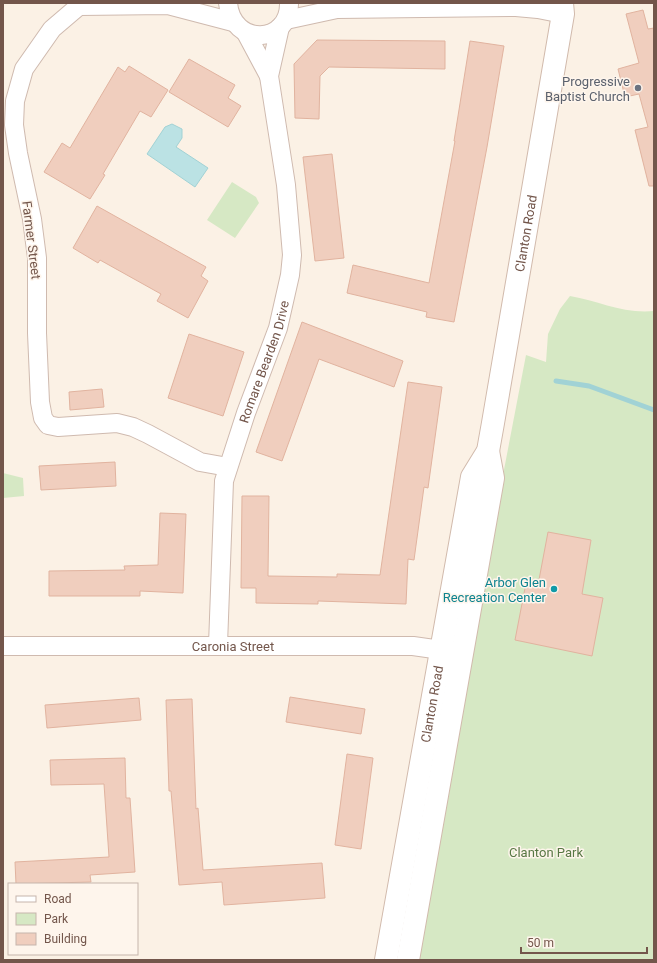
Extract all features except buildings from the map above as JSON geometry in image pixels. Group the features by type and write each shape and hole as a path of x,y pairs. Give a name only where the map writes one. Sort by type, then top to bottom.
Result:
{"main road":[{"name":"Clanton Road","path":"408,960 492,478 488,451 565,7"},
{"name":"Clanton Road","path":"386,960 472,477 488,451"}],"street":[{"name":"Romare Bearden Drive","path":"218,645 222,498 228,466 278,328 290,275 292,255 286,185 269,76 240,28 229,13 228,3"},
{"name":"Farmer Street","path":"228,466 200,462 133,427 117,423 58,427 48,425 43,418 40,402 37,334 37,258 32,219 18,153 14,125 15,101 24,69 40,43 52,29 78,5 180,5 264,36 285,17"},
{"path":"285,17 330,6 516,7 538,9 565,7"},
{"name":"Romare Bearden Drive","path":"269,76 285,17"},
{"name":"Caronia Street","path":"3,646 413,646 462,653"}],"green space":[{"path":"232,182 256,197 259,203 235,238 207,220"},
{"name":"Clanton Park","path":"570,296 632,311 654,311 654,960 418,960 479,600 526,355 546,362 548,334 560,309"},
{"path":"3,473 23,478 24,496 3,498"}],"water":[{"path":"172,124 182,129 182,138 176,147 208,168 195,187 147,154 165,127"}],"waterway":[{"path":"556,381 589,386 654,410"}],"place":[{"name":"Progressive Baptist Church","path":"638,88"},
{"name":"Arbor Glen Recreation Center","path":"554,589"}]}
